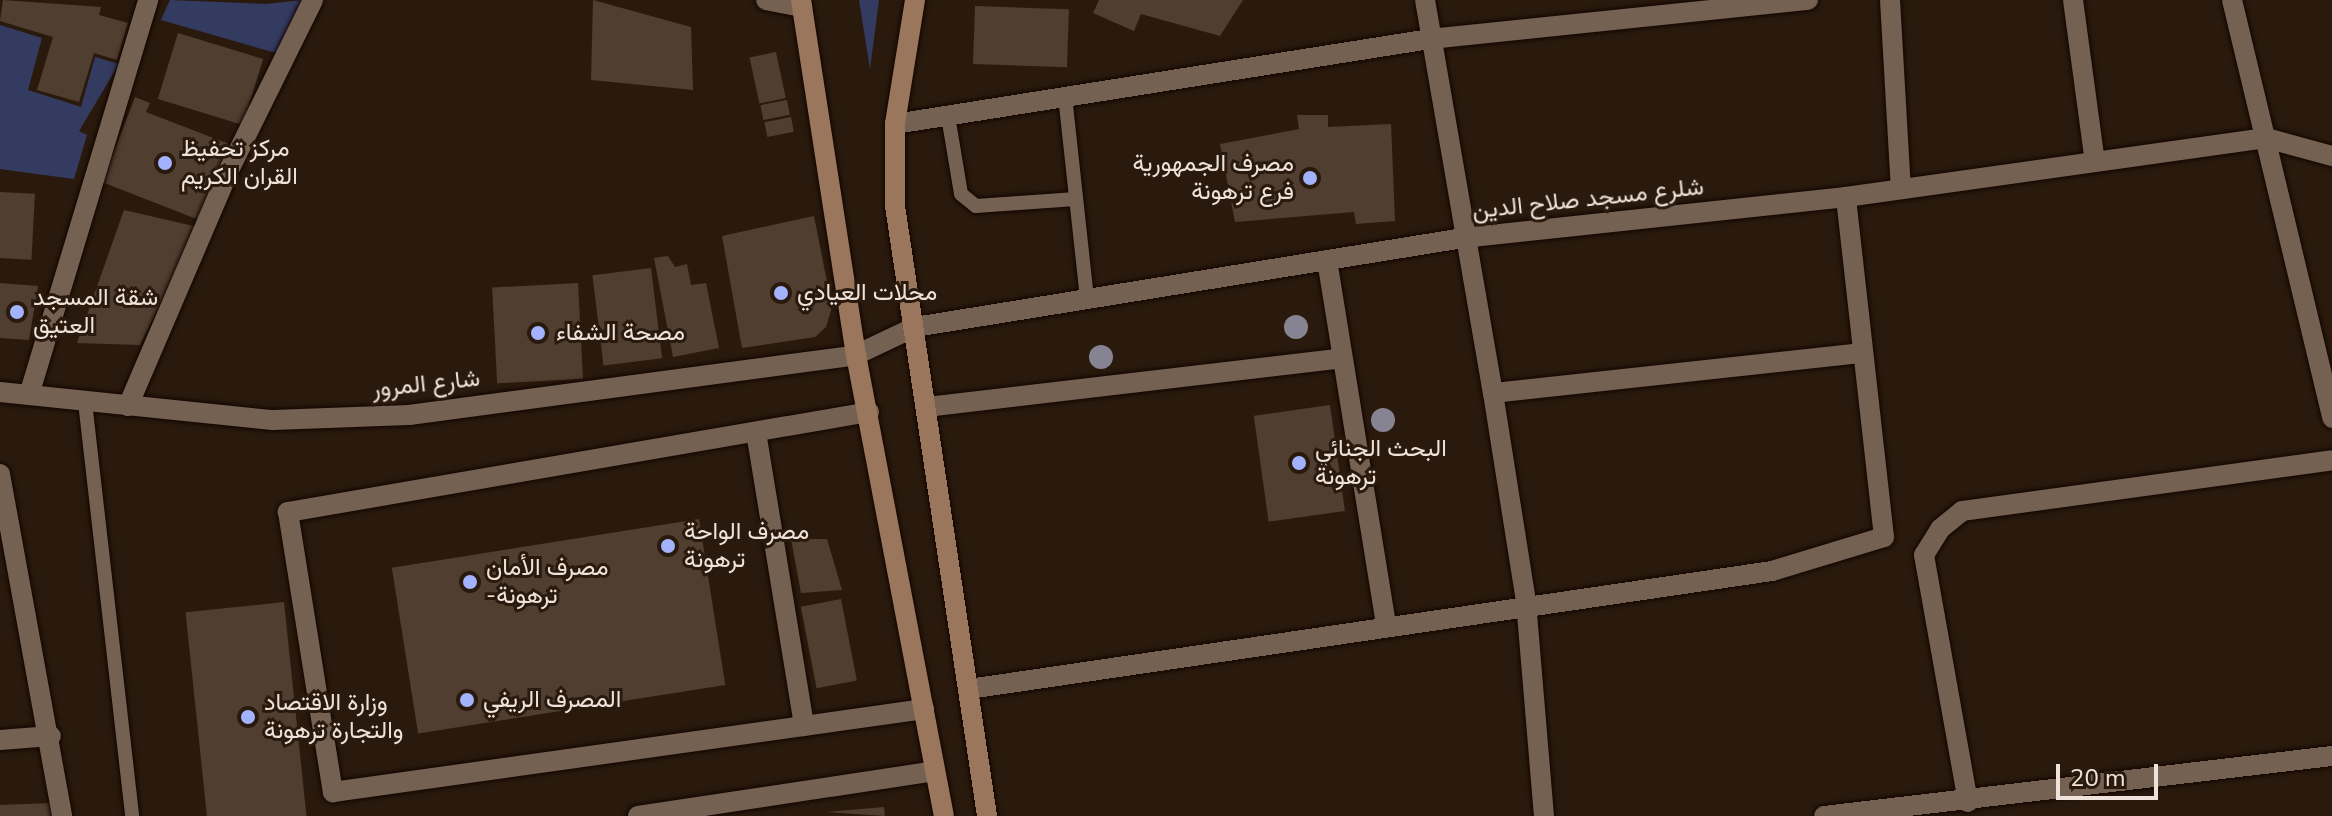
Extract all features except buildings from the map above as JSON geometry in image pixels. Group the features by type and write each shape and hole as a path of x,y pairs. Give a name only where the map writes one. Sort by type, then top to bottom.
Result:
{"street":[{"path":"29,395 148,0"},
{"path":"128,406 229,170 313,0"},
{"path":"766,0 802,3 856,355 944,816"},
{"path":"915,0 895,124 895,206 987,816"},
{"path":"1425,0 1526,602 1544,816"},
{"path":"895,124 1430,39 1808,0"},
{"path":"1890,0 1901,188"},
{"path":"2073,0 2095,162"},
{"path":"2232,0 2332,418"},
{"name":"شلرع مسجد صلاح الدين","path":"856,355 915,327 1463,238 1846,197 2266,138 2332,156"},
{"path":"969,689 1526,602 1772,571 1884,537 1846,197"},
{"path":"1327,260 1386,624"},
{"path":"1493,393 1862,353"},
{"name":"شارع المرور","path":"0,392 273,420 409,415 856,355"},
{"path":"927,407 1342,358"},
{"path":"869,412 288,512 333,792 924,709"},
{"path":"756,432 804,726"},
{"path":"1968,802 1924,555 1940,529 1962,511 2332,460"},
{"path":"0,474 51,736 62,816"},
{"path":"0,740 51,736"},
{"path":"1824,816 1968,802 2332,756"},
{"path":"638,816 935,771"}],"lane":[{"path":"1065,96 1087,299"},
{"path":"948,116 961,194 976,206 1076,199"},
{"path":"85,402 132,816"}],"shaded area":[{"path":"170,0 266,4 303,0 276,53 161,20"},
{"path":"859,0 879,0 870,69"},
{"path":"0,25 42,38 28,90 81,107 95,57 119,64 79,131 87,135 74,179 0,169"}],"place":[{"name":"مركز تحفيظ القران الكريم","path":"165,163"},
{"name":"مصرف الجمهورية فرع ترهونة","path":"1310,178"},
{"name":"محلات العيادي","path":"781,293"},
{"name":"شقة المسجد العتيق","path":"17,312"},
{"name":"مصحة الشفاء","path":"538,333"},
{"name":"البحث الجنائي ترهونة","path":"1299,463"},
{"name":"مصرف الواحة ترهونة","path":"668,546"},
{"name":"مصرف الأمان -ترهونة","path":"470,582"},
{"name":"المصرف الريفي","path":"467,700"},
{"name":"وزارة الاقتصاد والتجارة ترهونة","path":"248,717"}]}
